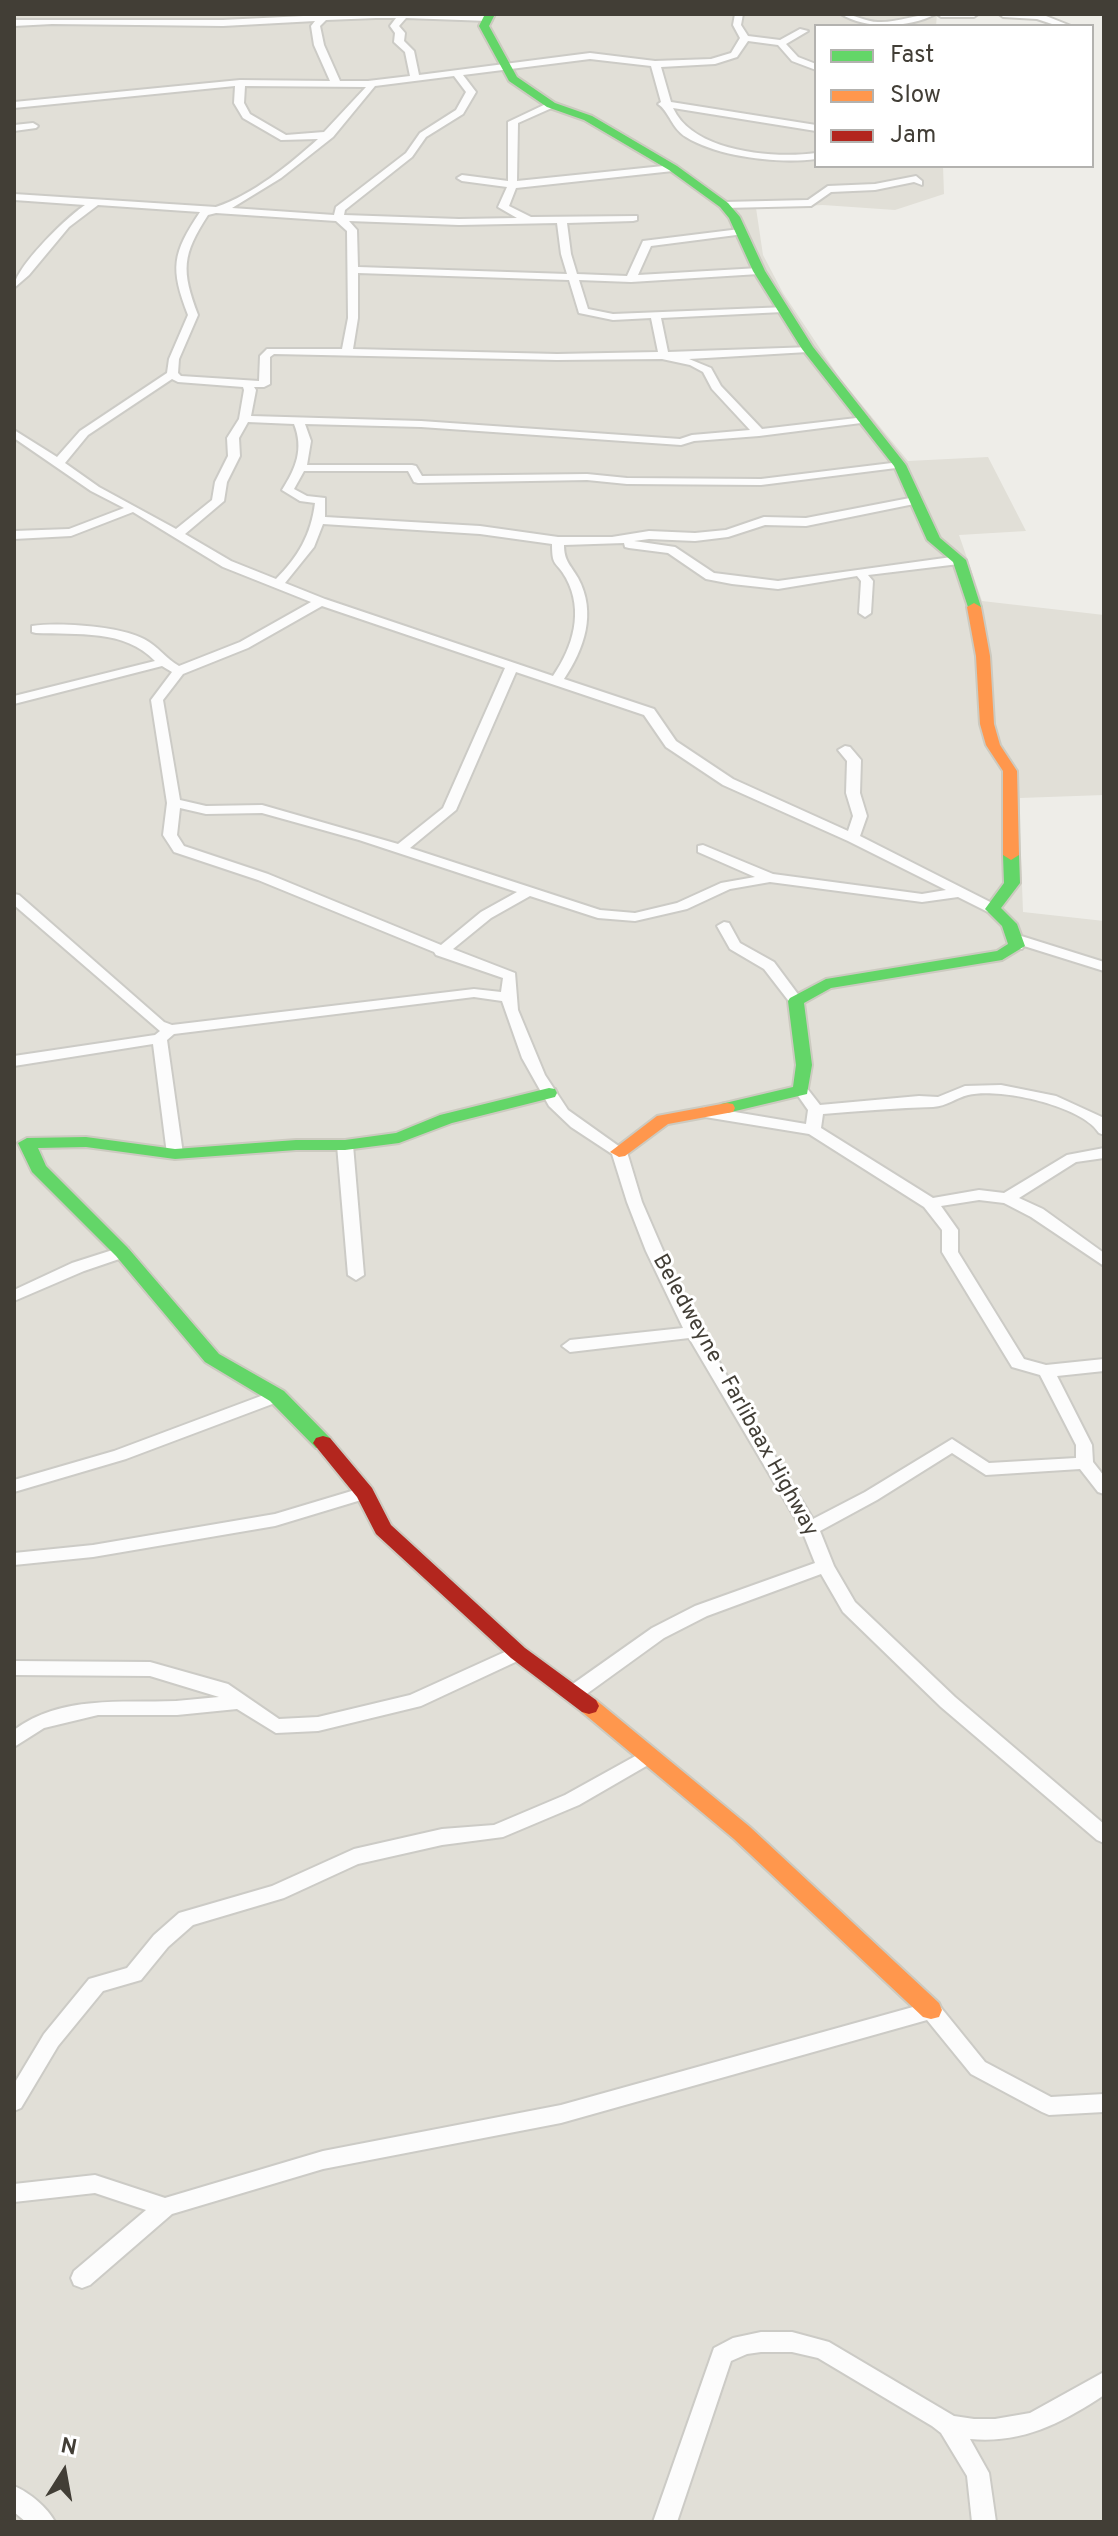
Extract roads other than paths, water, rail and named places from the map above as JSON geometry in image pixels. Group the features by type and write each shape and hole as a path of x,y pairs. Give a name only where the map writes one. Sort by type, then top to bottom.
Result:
{"street":[{"path":"189,14 223,23"},
{"path":"739,14 737,25 745,38"},
{"path":"845,14 875,24"},
{"path":"883,24 933,14"},
{"path":"941,14 974,14"},
{"path":"1003,14 1038,16 1061,24"},
{"path":"403,16 394,26 400,33 399,42 409,51 415,78"},
{"path":"14,23 161,18 223,23 490,16"},
{"path":"490,16 484,26 513,79 551,105 588,118 673,168 724,205 734,217 759,271 808,349 900,465 934,540 959,560 972,598 983,656 987,724 993,745 1010,771 1012,883 993,909"},
{"path":"323,18 315,26 319,45 336,83"},
{"path":"745,38 781,43 803,31"},
{"path":"14,105 240,83 368,84 590,56 655,64 726,59 734,55 745,38"},
{"path":"781,43 795,59 814,66"},
{"path":"655,64 663,104 681,131 706,145 752,153 814,156"},
{"path":"339,218 340,209 409,155 423,135 460,112 471,92 456,72"},
{"path":"240,83 239,103 246,116 275,133 284,138 330,135"},
{"path":"59,462 84,433 172,374 174,359 193,315 178,279 180,249 205,212 224,210 301,162 330,135 371,87 368,84"},
{"path":"663,104 804,129 814,128"},
{"path":"529,220 503,207 510,198 512,185 513,122 551,105"},
{"path":"14,128 33,126"},
{"path":"462,178 512,185 673,168"},
{"path":"724,205 811,203 828,189 875,187 885,180 916,179 919,183"},
{"path":"14,197 339,218 633,218"},
{"path":"14,285 27,274 55,235 78,212 97,201"},
{"path":"339,218 352,230 353,318 347,352"},
{"path":"562,220 572,277 583,311 613,317 783,309"},
{"path":"631,279 643,258 647,243 740,232"},
{"path":"353,270 631,279 759,271"},
{"path":"655,315 663,356"},
{"path":"172,374 178,379 264,384 265,356 271,351 448,357 663,356 808,349"},
{"path":"663,356 694,363 707,370 716,387 759,433"},
{"path":"177,534 218,501 221,482 234,456 233,438 245,419 250,390 246,384"},
{"path":"245,419 421,424 681,442 692,438 865,420"},
{"path":"277,585 307,555 319,520 321,500 304,499 288,490 302,468 308,439 299,422"},
{"path":"14,433 95,489 134,508 227,564 321,602 649,712 671,744 728,782 853,838 993,909 1009,924 1017,946"},
{"path":"302,468 412,468 418,480 587,477 698,483 761,482 900,465"},
{"path":"612,541 649,535 695,537 728,533 764,521 806,522 915,501"},
{"path":"14,535 71,532 134,508"},
{"path":"319,520 480,530 558,541 612,541 671,550 710,576 778,585 959,560"},
{"path":"556,681 577,645 579,619 576,580 558,561 558,541"},
{"path":"860,572 867,581 865,613"},
{"path":"321,602 244,645 179,671 157,700 174,803 170,835 179,849 258,875 362,916 441,952 510,976 508,997 512,1015 549,1093 563,1113 619,1152 663,1120 757,1103 801,1090"},
{"path":"36,629 125,637 144,644 160,663 179,671"},
{"path":"14,700 160,663"},
{"path":"399,850 449,810 512,667"},
{"path":"845,750 854,760 853,793 860,816 853,838"},
{"path":"174,803 206,810 262,809 598,914 635,917 682,906 726,886 770,878"},
{"path":"703,849 770,878 922,898 957,893"},
{"path":"441,952 486,915 527,892"},
{"path":"14,898 159,1025 165,1034 175,1154"},
{"path":"724,926 729,943 746,956 763,962 796,1001 804,1065 801,1090 816,1110 813,1130"},
{"path":"1017,946 1018,939 1104,967"},
{"path":"796,1001 826,984 1002,955 1017,946"},
{"path":"14,1061 165,1034 474,993 508,997"},
{"path":"816,1110 905,1101 933,1103 948,1101 965,1090 986,1089 1053,1100 1101,1122 1104,1130"},
{"path":"20,1143 86,1142 175,1154 296,1145 345,1145 399,1138 446,1119 549,1093"},
{"path":"703,1112 813,1130 861,1157 930,1203 950,1230 950,1252 1018,1363 1046,1371 1104,1365"},
{"path":"20,1143 38,1168 122,1252 212,1358 277,1396 305,1421 365,1493 383,1529 518,1653 574,1693 742,1833 931,2010 978,2068 1049,2106 1104,2103"},
{"path":"345,1145 356,1275"},
{"name":"Beledweyne - Farlibaax Highway","path":"619,1152 632,1202 661,1269 810,1528 825,1566 849,1607 948,1702 1104,1835"},
{"path":"1007,1198 1072,1158 1104,1153"},
{"path":"930,1203 979,1195 1007,1198 1072,1236 1104,1261"},
{"path":"14,1296 78,1267 122,1252"},
{"path":"570,1346 695,1332"},
{"path":"1046,1371 1084,1445 1085,1463 1104,1488"},
{"path":"14,1486 120,1455 277,1396"},
{"path":"810,1528 871,1496 952,1445 986,1469 1085,1463"},
{"path":"14,1559 93,1551 275,1520 365,1493"},
{"path":"574,1693 658,1633 690,1617 825,1566"},
{"path":"14,1668 150,1669 222,1689 276,1726 318,1724 414,1701 518,1653"},
{"path":"14,1740 38,1722 98,1708 177,1708 243,1701"},
{"path":"14,2102 51,2040 96,1985 134,1974 161,1941 186,1919 277,1892 354,1857 442,1837 496,1832 572,1800 648,1756"},
{"path":"82,2278 165,2207 323,2160 561,2114 931,2010"},
{"path":"14,2193 95,2184 165,2207"},
{"path":"665,2522 722,2355 735,2345 792,2343 831,2353 868,2377 922,2405 949,2426 978,2473 984,2522"},
{"path":"949,2426 988,2432 1040,2423 1104,2382"},
{"path":"14,2497 43,2522"}]}
